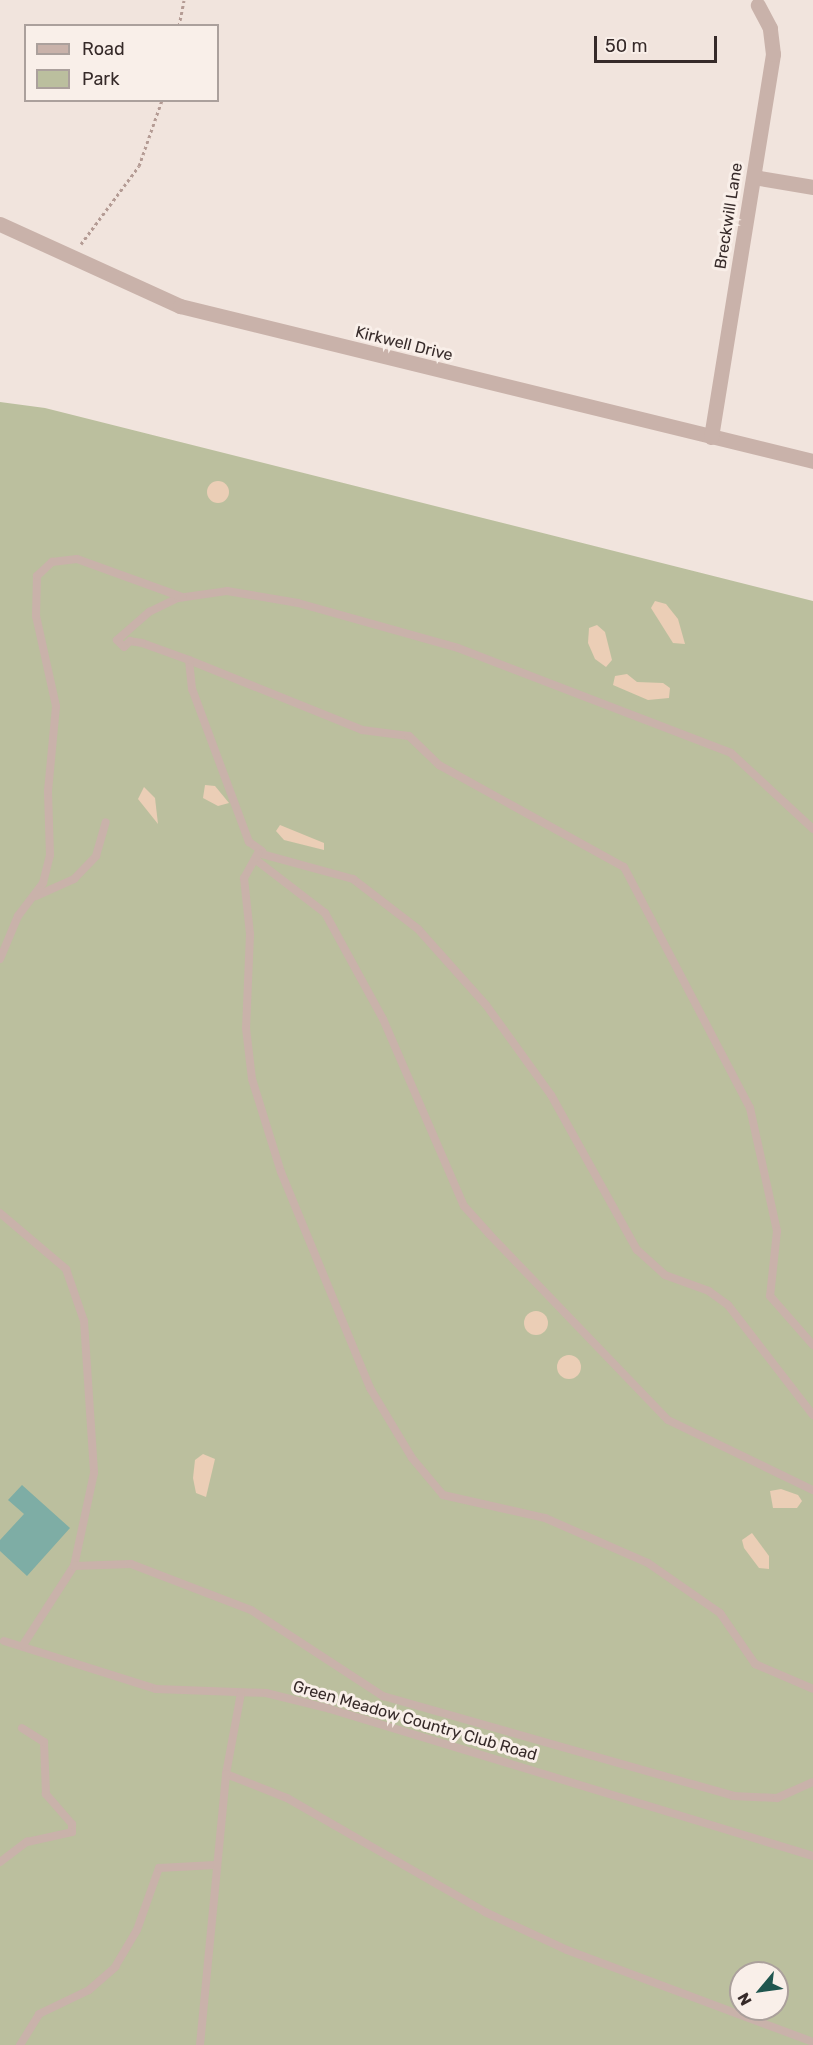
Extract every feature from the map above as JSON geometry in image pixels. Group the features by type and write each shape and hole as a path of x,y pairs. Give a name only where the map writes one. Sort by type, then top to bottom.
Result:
{"street":[{"name":"Breckwill Lane","path":"711,436 773,54 771,28 758,4"},
{"path":"754,177 813,187"},
{"name":"Kirkwell Drive","path":"0,224 180,306 813,461"}],"lane":[{"path":"0,958 18,916 36,896 50,855 48,791 56,716 36,616 37,576 52,562 77,559 183,597"},
{"path":"813,829 731,753 458,648 298,603 227,591 183,597 149,612 117,640 124,647 130,641 142,643 189,660 362,730 409,736 439,765 624,867 750,1108 777,1231 770,1296 813,1345"},
{"path":"189,660 192,689 249,842 262,852 353,879 418,929 486,1005 533,1070 637,1250 665,1275 709,1291 728,1305 813,1415"},
{"path":"36,896 74,879 96,856 106,822"},
{"path":"262,852 256,860 247,864 244,878 250,934 246,1028 252,1078 281,1172 370,1388 412,1458 443,1495 545,1518 648,1563 720,1613 760,1668 813,1689"},
{"path":"256,860 325,913 383,1019 464,1206 668,1420 813,1490"},
{"path":"0,1213 66,1269 84,1321 94,1473 74,1566 23,1645"},
{"path":"74,1566 106,1561 160,1572 251,1611 383,1696 590,1760 755,1799 777,1798 813,1782"},
{"name":"Green Meadow Country Club Road","path":"4,1641 23,1645 156,1689 241,1693 330,1709 813,1856"},
{"path":"200,2045 215,1865 226,1774 241,1693"},
{"path":"0,1862 27,1842 72,1832 72,1824 46,1794 44,1742 22,1728"},
{"path":"226,1774 287,1798 485,1912 567,1950 813,2042"},
{"path":"20,2045 39,2014 89,1990 115,1967 137,1930 159,1868 215,1865"}],"path":[{"path":"179,24 184,0"},
{"path":"70,257 139,166 161,102"}],"green space":[{"path":"0,402 45,408 813,601 813,2045 0,2045"}],"sand":[{"path":"218,481 226,484 229,492 226,500 218,503 210,500 207,492 210,484"},
{"path":"655,601 666,604 678,619 685,644 673,643 651,608"},
{"path":"597,625 605,632 612,660 606,667 595,659 588,643 589,628"},
{"path":"627,674 637,682 663,683 670,688 669,698 648,700 613,685 615,676"},
{"path":"205,785 215,786 229,803 218,806 203,798"},
{"path":"144,787 155,798 158,824 138,799"},
{"path":"280,825 324,843 324,850 284,840 276,831"},
{"path":"536,1311 545,1314 548,1323 545,1332 536,1335 527,1332 524,1323 527,1314"},
{"path":"569,1355 577,1359 581,1367 577,1375 569,1379 561,1375 557,1367 561,1359"},
{"path":"203,1454 215,1459 206,1497 196,1493 193,1478 195,1460"},
{"path":"781,1489 798,1495 802,1501 797,1508 773,1508 770,1491"},
{"path":"752,1533 769,1556 769,1569 759,1568 744,1548 742,1540"}],"water":[{"path":"22,1485 70,1528 27,1576 0,1551 0,1540 24,1514 8,1500"}]}
